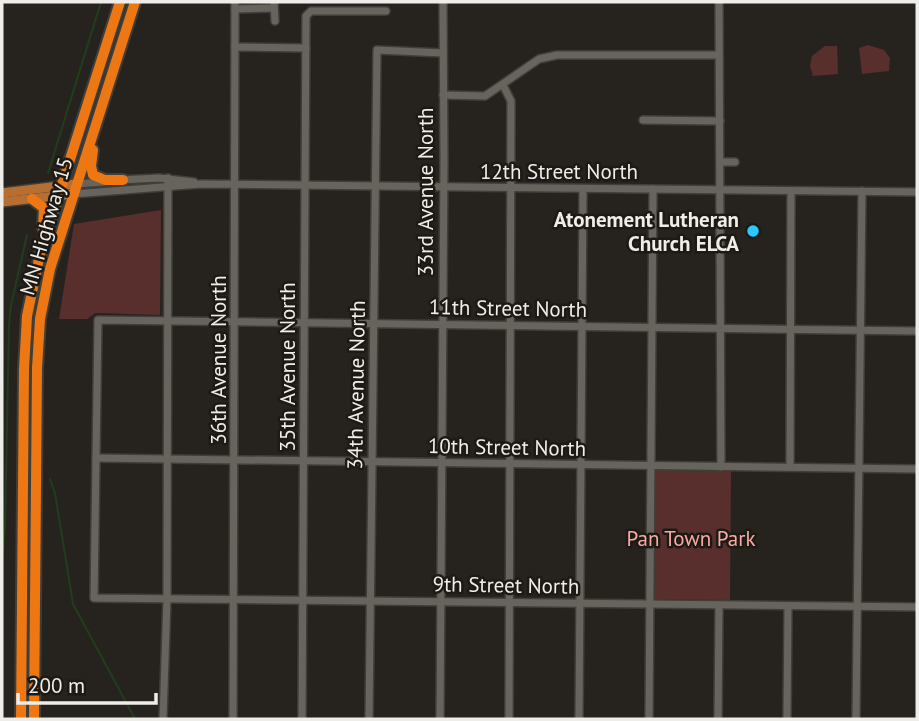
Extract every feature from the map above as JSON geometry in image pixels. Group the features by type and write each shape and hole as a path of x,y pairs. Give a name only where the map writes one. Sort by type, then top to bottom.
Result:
{"highway":[{"name":"MN Highway 15","path":"21,719 24,346 30,300 40,254 120,2"},
{"name":"MN Highway 15","path":"34,719 38,334 50,269 135,2"},
{"path":"111,75 90,166 93,175 99,178 123,180"},
{"path":"32,199 42,206 45,213 40,254"},
{"path":"35,633 43,719"},
{"path":"14,719 22,646"}],"main road":[{"name":"12th Street North","path":"61,191 75,189"},
{"path":"2,193 61,191"},
{"path":"2,202 32,199 61,191"}],"street":[{"name":"33rd Avenue North","path":"440,719 443,2"},
{"path":"719,2 721,467"},
{"path":"235,6 274,5 275,21"},
{"name":"36th Avenue North","path":"233,719 235,6"},
{"name":"35th Avenue North","path":"302,719 306,16 312,11 386,11"},
{"path":"235,47 306,48"},
{"name":"34th Avenue North","path":"369,719 377,50 443,52"},
{"path":"443,95 485,96 539,59 556,55 718,55"},
{"path":"503,85 511,101 509,719"},
{"path":"643,120 720,121"},
{"path":"720,162 735,162"},
{"name":"12th Street North","path":"75,189 123,180 306,186 917,192"},
{"path":"163,719 167,599 168,182"},
{"name":"12th Street North","path":"75,189 168,182"},
{"path":"579,719 583,189"},
{"path":"649,719 653,190"},
{"path":"790,467 791,191"},
{"path":"856,719 862,191"},
{"name":"11th Street North","path":"96,458 98,320 917,331"},
{"name":"10th Street North","path":"96,458 917,469"},
{"name":"9th Street North","path":"96,458 94,598 917,607"},
{"path":"718,719 719,605"},
{"path":"787,719 789,606"}],"green space":[{"path":"868,45 884,50 890,58 889,71 862,74 859,48"},
{"path":"825,46 837,46 838,74 813,76 810,66 812,56"},
{"path":"161,210 160,315 95,313 87,319 59,319 74,224"},
{"name":"Pan Town Park","path":"654,469 731,470 730,600 652,599"}],"waterway":[{"path":"48,173 101,2"},
{"path":"2,561 9,325 27,235"},
{"path":"50,479 55,493 73,604 134,717"}],"place":[{"name":"Atonement Lutheran Church ELCA","path":"753,231"}]}
